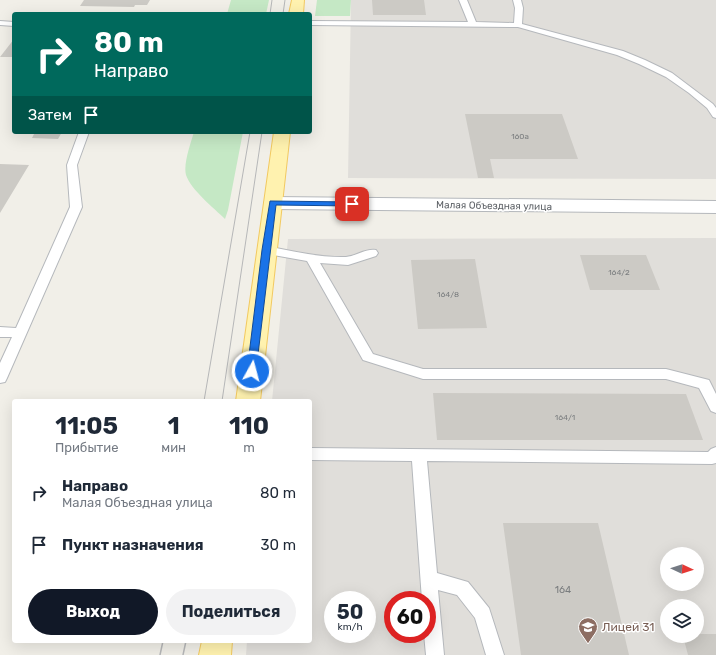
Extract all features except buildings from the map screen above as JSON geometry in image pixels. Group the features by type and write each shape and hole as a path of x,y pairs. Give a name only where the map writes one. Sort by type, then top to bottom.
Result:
{"main road":[{"path":"296,12 298,0"},
{"path":"248,399 282,134"},
{"path":"215,655 217,643"}],"street":[{"name":"Малая Объездная улица","path":"273,203 716,207"}],"lane":[{"path":"463,0 473,24"},
{"path":"517,0 519,8 518,25"},
{"path":"0,23 12,24"},
{"path":"312,23 518,25 620,54 642,62 669,75 692,91 710,106 716,116"},
{"path":"0,378 76,207 72,165 83,134"},
{"path":"266,250 311,258 348,261 372,253"},
{"path":"311,258 368,357 424,374 666,374 704,384 716,408"},
{"path":"0,332 19,333"},
{"path":"312,454 715,457"},
{"path":"420,456 435,655"},
{"path":"429,579 462,588 483,614 495,655"}],"shaded area":[{"path":"351,0 716,0 716,179 348,178"},
{"path":"716,238 716,655 246,655 247,643 312,643 312,399 272,399 288,239"}],"green space":[{"path":"231,0 269,0 266,12 228,12"},
{"path":"317,0 351,0 350,16 315,16"},
{"path":"193,134 243,134 225,219 198,193 186,175 186,159"}],"tram line":[{"path":"270,12 272,0"},
{"path":"283,12 285,0"},
{"path":"204,399 250,134"},
{"path":"222,399 262,134"},
{"path":"160,655 163,643"},
{"path":"183,655 186,643"}],"place":[{"name":"Лицей 31","path":"588,644"}],"route":[{"path":"252,371 273,203 352,204"}]}
